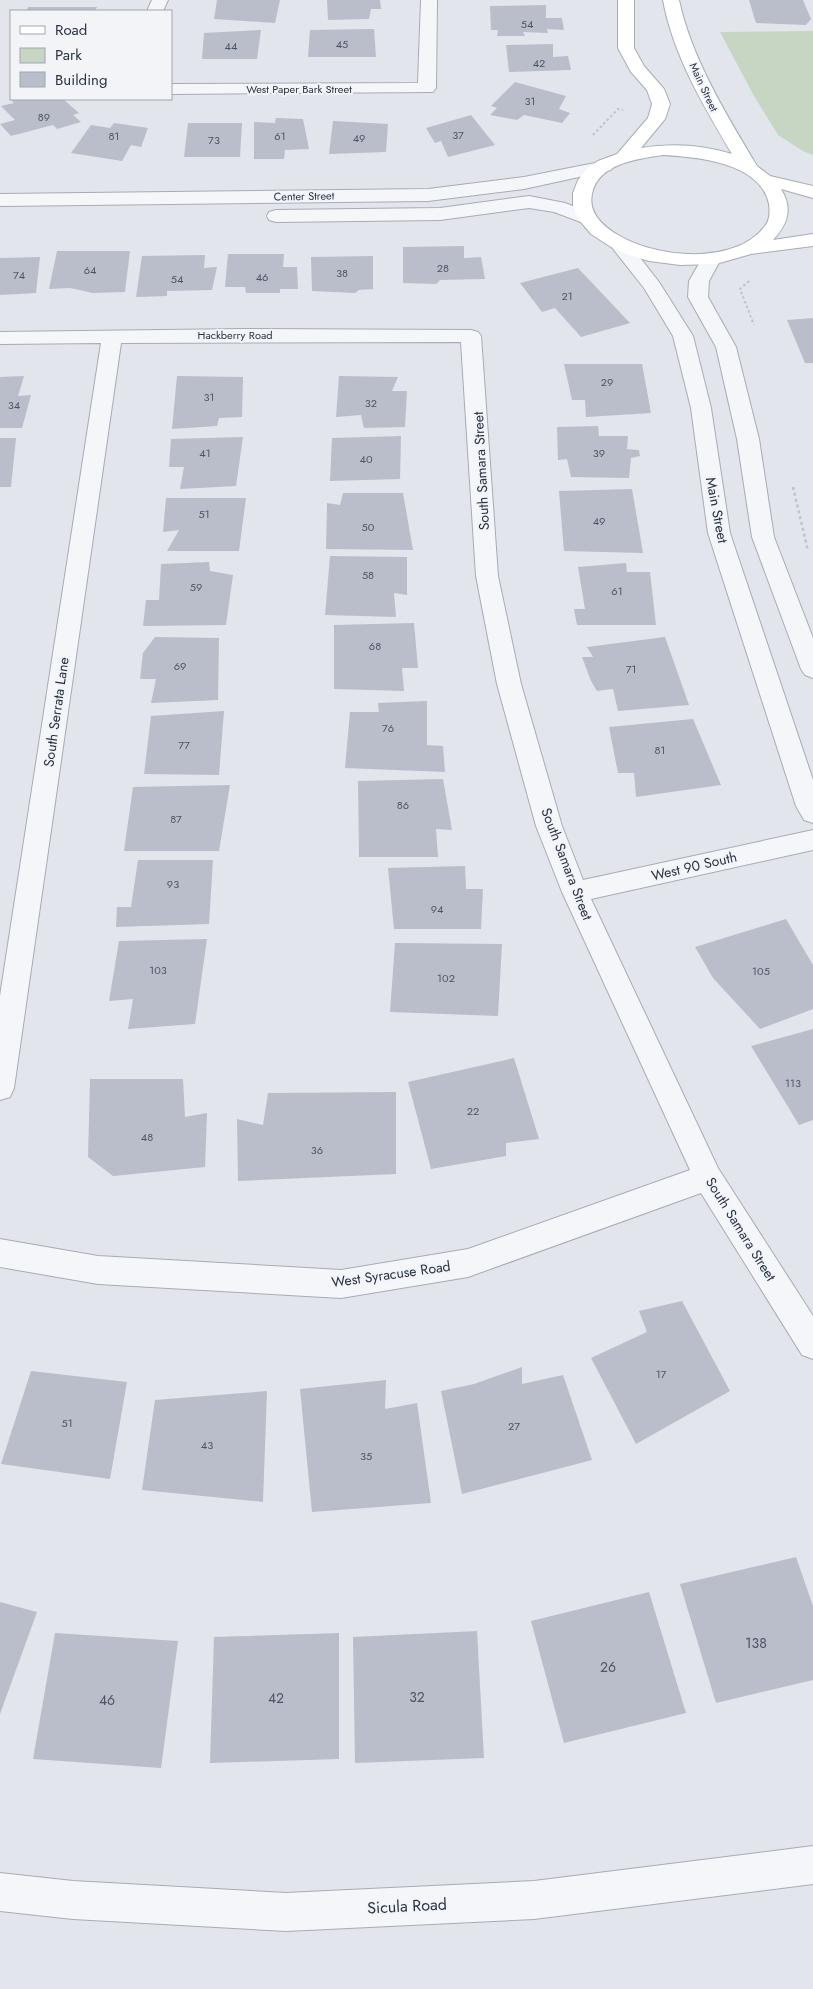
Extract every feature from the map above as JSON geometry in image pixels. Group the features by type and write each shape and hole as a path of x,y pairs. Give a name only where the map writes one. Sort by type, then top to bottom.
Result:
{"main road":[{"path":"624,157 656,119 661,104 656,90 637,68 626,48 626,0"},
{"name":"Main Street","path":"671,0 673,14 693,65 721,122 757,174"},
{"path":"813,192 757,174 724,158 694,151 663,150 624,157 605,166 594,173 584,186 581,202 586,218 598,232 620,245 648,255 672,259 711,259 744,250 813,240"},
{"path":"744,250 758,244 773,229 780,213 777,196 757,174"}],"street":[{"name":"West Paper Bark Street","path":"172,89 427,88 429,0"},
{"name":"Center Street","path":"0,200 428,195 524,183 605,166"},
{"name":"Center Street","path":"260,216 440,214 529,202 558,206 586,218"},
{"name":"Main Street","path":"620,245 652,286 683,336 700,408 719,532 809,806 813,813"},
{"path":"711,259 699,281 698,297 726,347 748,439 763,537 813,669"},
{"name":"Hackberry Road","path":"0,338 243,335 471,336"},
{"name":"South Samara Street","path":"471,336 487,576 508,684 549,826 575,892 708,1177 813,1344"},
{"name":"South Serrata Lane","path":"0,1088 112,337"},
{"name":"West 90 South","path":"575,892 813,840"},
{"name":"West Syracuse Road","path":"0,1253 98,1270 340,1284 468,1263 708,1177"},
{"name":"Sicula Road","path":"0,1892 73,1900 286,1912 534,1900 813,1865"}],"path":[{"path":"751,280 740,289 755,328"},
{"path":"793,486 808,552"}],"green space":[{"path":"813,31 813,155 778,135 754,96 720,32"}],"building":[{"path":"217,0 280,0 275,23 214,19"},
{"path":"327,0 380,0 381,9 371,9 369,19 328,20"},
{"path":"749,0 803,0 811,19 806,25 756,23"},
{"path":"546,5 546,18 562,18 564,30 547,29 548,33 523,32 525,36 497,36 498,30 491,30 490,6"},
{"path":"28,7 97,7 96,10 27,10"},
{"path":"374,29 376,57 308,57 310,30"},
{"path":"261,30 257,59 202,59 204,33"},
{"path":"553,44 553,57 568,56 571,70 509,72 506,45"},
{"path":"515,82 566,96 559,109 570,113 562,123 524,115 517,120 490,115 497,108 491,106"},
{"path":"11,100 64,100 79,113 73,115 81,122 57,129 53,125 11,136 0,124 15,120 1,106 14,103"},
{"path":"471,115 495,145 448,157 441,141 435,143 426,128"},
{"path":"276,118 303,119 309,149 285,150 284,159 254,159 254,122 275,123"},
{"path":"333,121 388,124 386,152 329,154"},
{"path":"114,123 148,128 141,147 131,145 122,161 71,153 91,125 110,128"},
{"path":"188,123 242,123 240,157 184,157"},
{"path":"464,246 464,258 481,257 485,279 440,280 436,284 403,283 403,247"},
{"path":"57,251 130,251 125,292 93,293 70,288 49,289"},
{"path":"228,254 284,254 283,267 297,267 298,289 280,289 280,293 246,293 245,287 225,287"},
{"path":"205,255 204,268 217,267 212,290 167,291 167,296 136,297 142,256"},
{"path":"373,256 373,289 359,290 355,293 312,291 311,257"},
{"path":"40,257 36,293 0,295 0,258"},
{"path":"578,268 630,323 581,337 555,308 542,312 520,283"},
{"path":"813,318 813,363 805,363 787,320"},
{"path":"564,364 642,364 651,413 586,417 585,400 572,400"},
{"path":"24,376 18,396 31,395 22,428 0,428 0,377"},
{"path":"177,376 243,377 242,417 219,418 217,426 172,429"},
{"path":"339,376 398,377 392,391 407,391 405,427 364,428 361,415 336,417"},
{"path":"598,426 599,436 628,436 627,449 639,450 640,456 631,458 629,478 571,477 567,459 558,460 557,427"},
{"path":"401,436 400,479 330,481 332,438"},
{"path":"243,437 236,486 180,489 184,467 169,467 171,439"},
{"path":"0,438 16,438 11,487 0,487"},
{"path":"632,489 643,553 564,551 559,491"},
{"path":"343,493 403,493 413,550 326,549 327,503 340,505"},
{"path":"166,498 246,498 239,551 167,551 179,530 163,532"},
{"path":"330,556 407,557 407,595 394,593 396,617 325,615"},
{"path":"209,562 210,571 233,575 226,625 143,626 146,600 159,600 161,564"},
{"path":"626,563 627,572 650,572 656,625 577,625 574,609 585,609 578,567"},
{"path":"414,623 418,668 402,668 404,691 334,689 334,625"},
{"path":"155,637 219,638 218,700 151,703 156,679 140,679 143,653"},
{"path":"665,637 689,705 618,711 613,689 597,691 591,681 582,657 593,657 587,647"},
{"path":"427,701 427,745 443,746 445,772 345,768 350,712 379,712 378,703"},
{"path":"224,711 219,775 144,774 151,716"},
{"path":"693,719 721,785 636,797 634,773 618,773 609,727"},
{"path":"443,779 452,830 436,829 438,857 359,857 358,781"},
{"path":"230,785 219,851 124,851 133,787"},
{"path":"138,860 213,860 209,924 116,927 117,907 131,907"},
{"path":"465,866 466,889 483,889 481,929 394,929 388,868"},
{"path":"786,919 813,965 813,1009 760,1029 713,978 695,947"},
{"path":"207,939 195,1024 128,1029 133,999 109,1001 119,941"},
{"path":"395,943 502,944 498,1016 390,1012"},
{"path":"813,1029 813,1120 799,1125 751,1046"},
{"path":"514,1058 539,1139 506,1143 506,1156 431,1169 408,1082"},
{"path":"90,1079 183,1079 185,1117 207,1113 205,1167 113,1176 88,1157"},
{"path":"396,1092 396,1174 238,1181 237,1119 263,1125 268,1093"},
{"path":"682,1301 730,1391 636,1444 591,1358 647,1332 639,1311"},
{"path":"522,1367 522,1384 563,1375 592,1460 462,1494 441,1391 474,1384"},
{"path":"31,1371 127,1382 110,1479 1,1464"},
{"path":"386,1380 385,1409 417,1403 431,1503 312,1512 300,1389"},
{"path":"267,1391 263,1502 142,1490 155,1400"},
{"path":"796,1557 813,1606 813,1680 716,1703 680,1584"},
{"path":"649,1592 686,1713 564,1743 531,1621"},
{"path":"0,1602 37,1612 0,1714"},
{"path":"477,1631 484,1758 355,1763 353,1637"},
{"path":"55,1633 178,1641 161,1768 33,1759"},
{"path":"339,1633 339,1759 210,1763 214,1637"}]}
